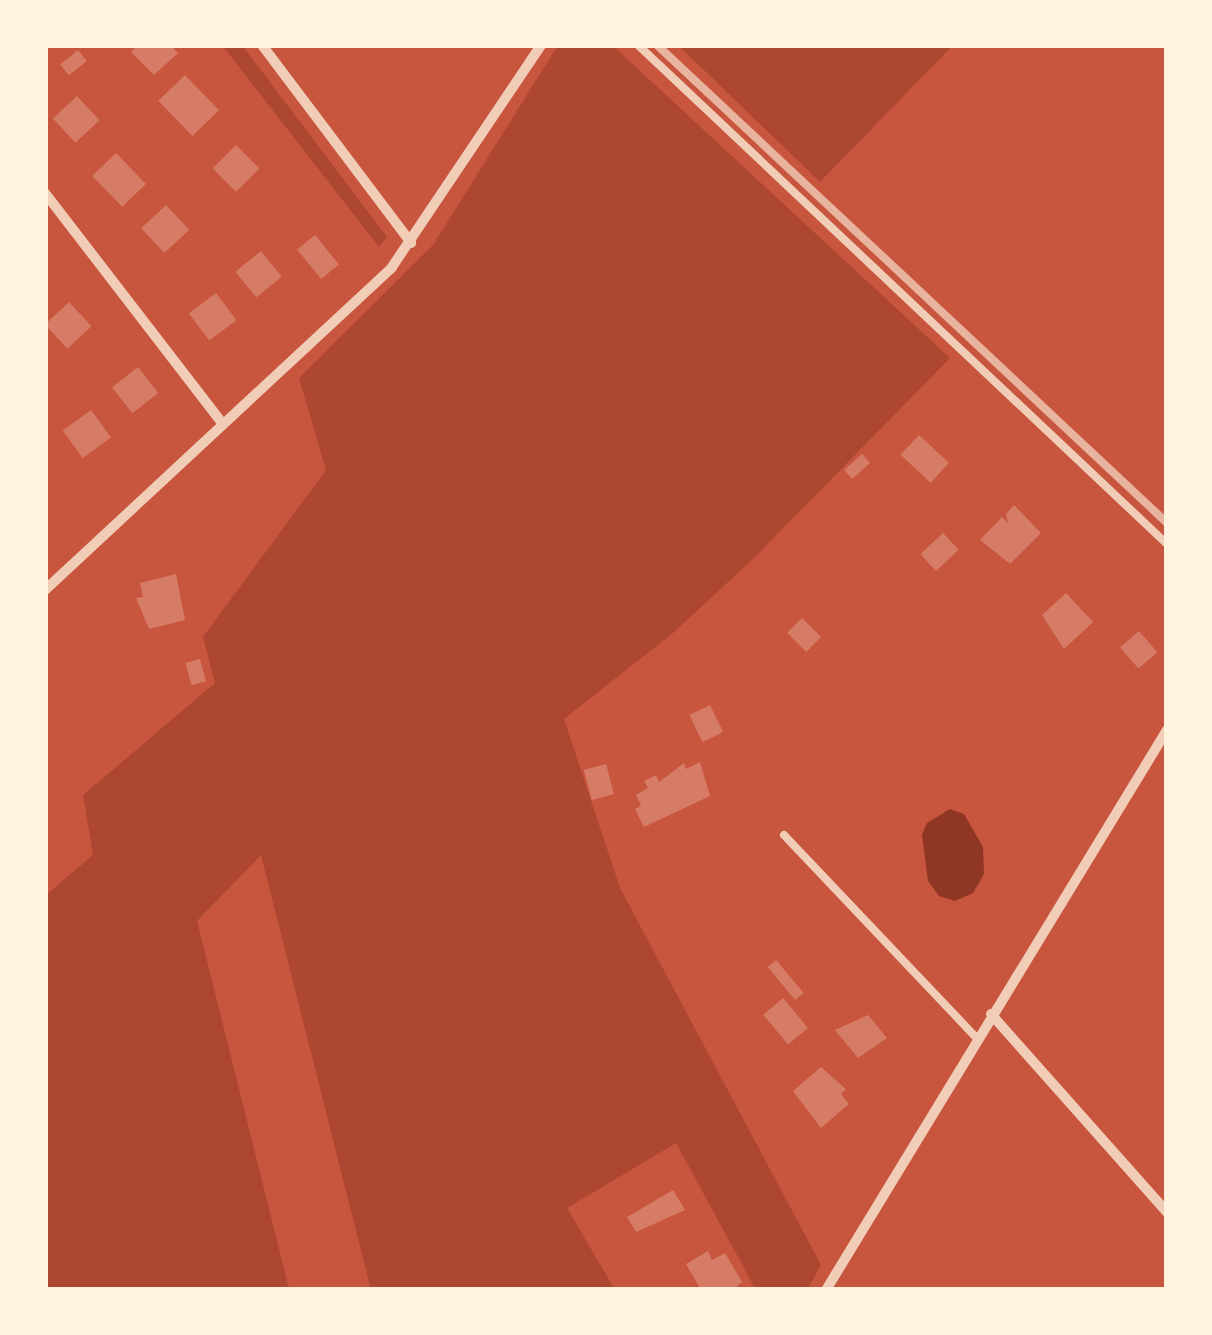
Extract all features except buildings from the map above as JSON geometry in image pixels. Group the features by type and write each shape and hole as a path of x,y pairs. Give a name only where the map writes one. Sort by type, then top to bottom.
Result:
{"street":[{"path":"262,45 412,243"},
{"path":"46,587 412,243 542,45"},
{"path":"45,193 223,424"},
{"path":"826,1290 976,1037 1167,730"},
{"path":"991,1014 1167,1212"}],"lane":[{"path":"638,45 1167,544"},
{"path":"784,835 976,1037"}],"shaded area":[{"path":"222,45 242,45 387,237 379,247"},
{"path":"558,45 612,45 950,358 754,558 673,633 564,719 620,888 821,1265 807,1290 756,1290 676,1143 567,1208 615,1290 371,1290 261,855 197,921 289,1289 45,1290 45,896 93,855 83,795 215,683 203,637 326,470 299,378 433,245"},
{"path":"678,45 953,45 820,182"},
{"path":"950,809 964,814 983,847 984,874 973,893 955,901 939,896 928,881 922,835 927,823"}],"railway":[{"path":"657,45 1167,523"}]}
